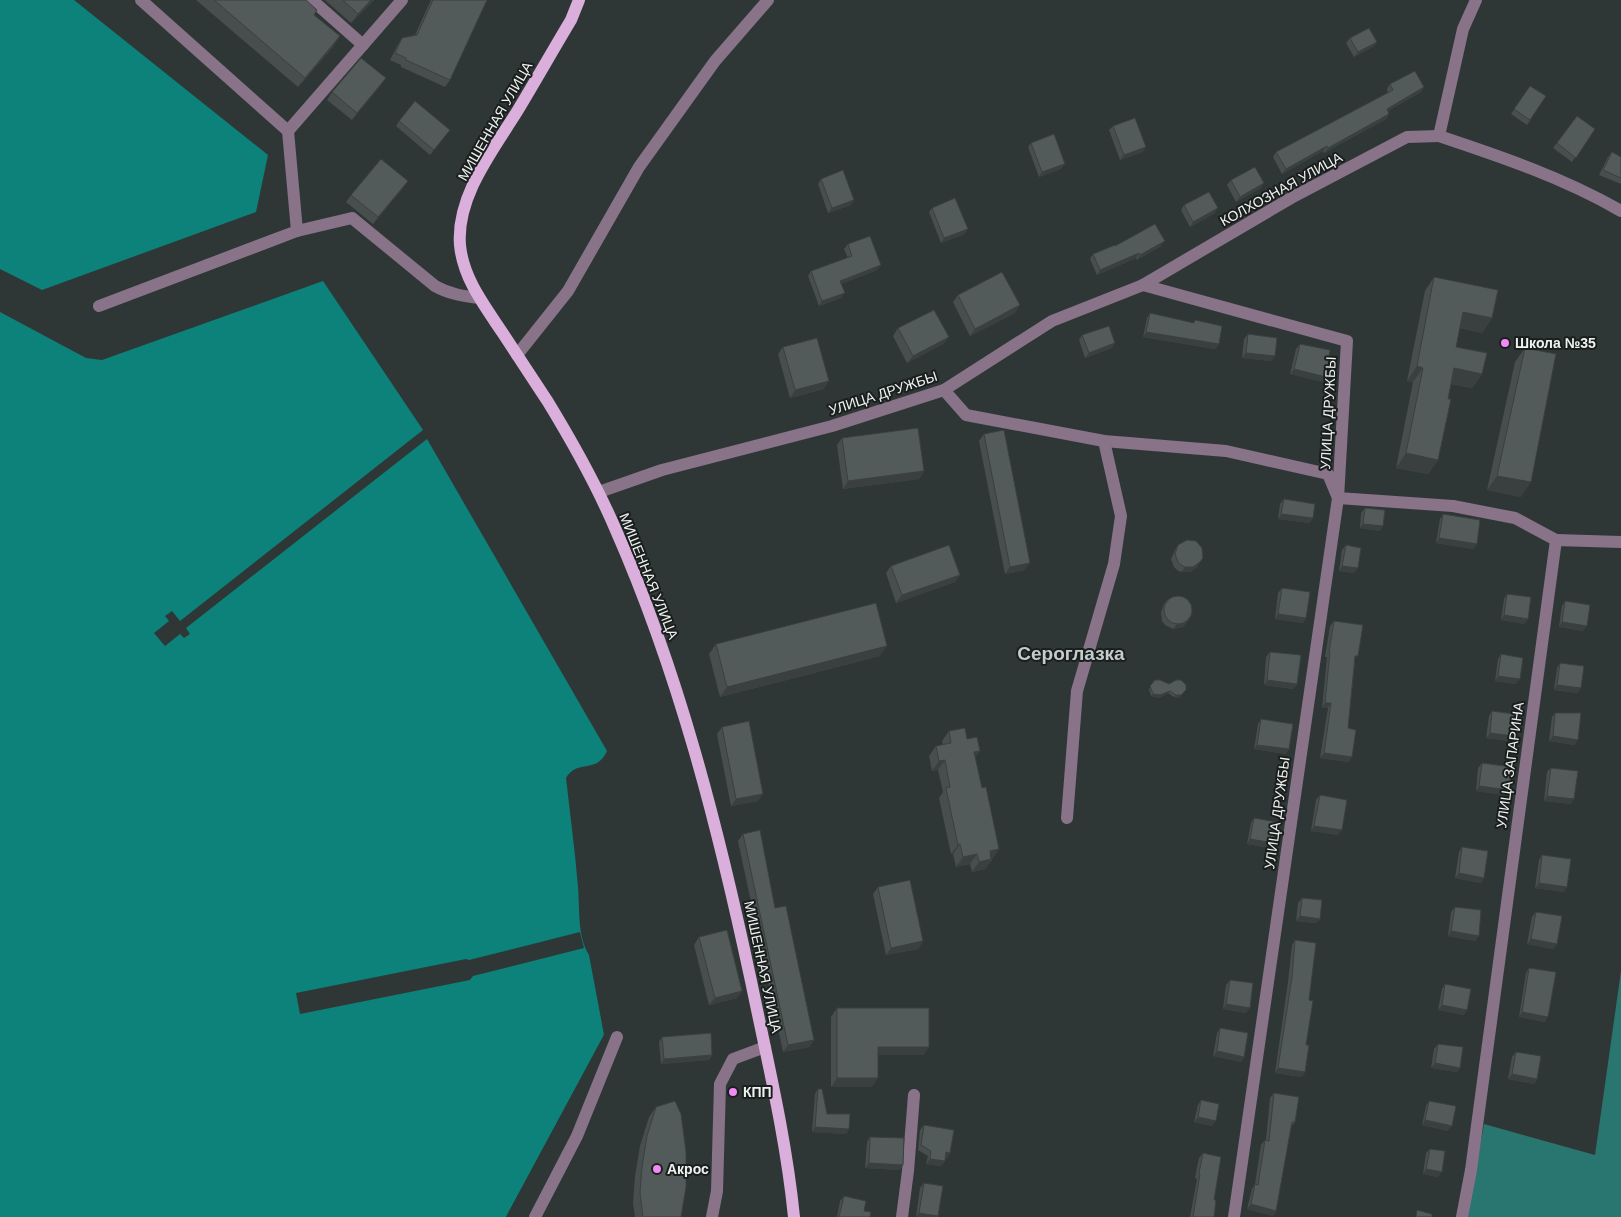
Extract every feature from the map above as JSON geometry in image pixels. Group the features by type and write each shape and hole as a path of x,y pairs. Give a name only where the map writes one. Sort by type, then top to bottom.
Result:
{"main road":[{"name":"МИШЕННАЯ УЛИЦА","path":"578,0 570,20 484,164 470,192 462,214 460,229 462,258 467,275 479,298 562,426 599,492 655,626 695,751 734,903 777,1101 794,1217"}],"street":[{"path":"142,0 288,131 297,231"},
{"path":"312,0 363,45"},
{"path":"288,131 402,0"},
{"path":"517,355 568,291 639,167 714,61 768,0"},
{"path":"1476,0 1464,29 1439,136 1520,163 1601,199 1621,211"},
{"name":"КОЛХОЗНАЯ УЛИЦА","path":"1143,285 1291,198 1407,137 1439,136"},
{"path":"99,306 297,231 352,218 435,286 450,293 479,298"},
{"name":"УЛИЦА ДРУЖБЫ","path":"599,492 662,470 832,426 944,390 1052,321 1143,285 1347,341 1338,498 1234,1217"},
{"path":"944,390 966,415 1104,441 1226,451 1328,474 1338,498 1454,506 1515,518 1556,540 1621,542"},
{"path":"1067,818 1077,691 1114,564 1121,516 1104,441"},
{"name":"УЛИЦА ЗАПАРИНА","path":"1462,1217 1471,1170 1556,540"},
{"path":"535,1217 577,1136 617,1037"},
{"path":"712,1217 717,1191 720,1084 733,1060 765,1047"},
{"path":"902,1217 914,1095"}],"shaded area":[{"path":"0,0 74,0 268,155 256,212 42,290 0,269"},
{"path":"323,281 423,430 180,621 172,611 165,616 169,621 154,633 165,646 180,634 184,638 190,634 186,628 427,439 607,751 598,763 576,769 566,778 577,873 582,939 589,955 604,1035 506,1217 0,1217 0,312 86,358 102,360"},
{"path":"1621,971 1621,1217 1467,1217 1484,1124 1595,1155"}],"pier":[{"path":"580,932 584,948 473,976 470,980 300,1014 296,993 466,959 469,960"},
{"path":"604,1035 607,1035 508,1217 506,1217"}],"building":[{"path":"214,0 306,0 317,10 314,15 340,36 305,78"},
{"path":"343,0 371,0 358,14"},
{"path":"433,0 487,0 450,80 395,53 402,38 417,35"},
{"path":"1369,28 1377,42 1358,52 1350,38"},
{"path":"361,58 386,78 357,113 332,92"},
{"path":"1415,71 1424,87 1387,109 1389,114 1286,169 1276,152 1393,90 1390,84"},
{"path":"1530,86 1546,96 1530,120 1514,109"},
{"path":"415,101 450,130 434,150 399,121"},
{"path":"1577,116 1595,129 1576,158 1557,143"},
{"path":"1135,118 1146,147 1124,155 1113,126"},
{"path":"1054,134 1065,164 1042,172 1031,143"},
{"path":"1612,152 1621,157 1621,178 1603,170"},
{"path":"381,159 408,181 378,217 351,195"},
{"path":"1255,167 1264,183 1240,197 1231,180"},
{"path":"843,170 854,200 832,208 821,179"},
{"path":"1209,192 1218,208 1193,222 1184,205"},
{"path":"955,198 968,229 944,238 932,208"},
{"path":"1155,224 1165,241 1140,255 1139,253 1100,270 1093,254 1115,246"},
{"path":"870,236 881,265 840,281 845,293 822,301 811,271 852,256 848,244"},
{"path":"1002,272 1020,305 975,329 958,295"},
{"path":"1434,277 1498,290 1492,318 1463,312 1456,347 1487,353 1482,374 1454,368 1448,399 1451,399 1438,460 1406,453 1423,368 1417,366"},
{"path":"934,310 949,337 913,356 898,328"},
{"path":"1150,313 1194,323 1195,320 1222,326 1219,344 1146,332"},
{"path":"1109,326 1115,343 1089,353 1082,335"},
{"path":"1248,334 1277,338 1275,356 1246,353"},
{"path":"817,338 829,381 795,390 783,347"},
{"path":"1300,344 1330,350 1326,377 1294,369"},
{"path":"1525,348 1556,354 1531,482 1497,476"},
{"path":"918,428 924,471 848,481 842,438"},
{"path":"1004,430 1030,563 1010,567 984,434"},
{"path":"1284,499 1315,504 1313,518 1281,514"},
{"path":"1365,508 1385,510 1383,526 1363,524"},
{"path":"1443,514 1480,520 1477,544 1439,538"},
{"path":"1187,540 1196,541 1202,548 1203,558 1193,567 1181,565 1175,554 1178,545"},
{"path":"949,545 960,575 902,595 891,566"},
{"path":"1346,545 1361,548 1358,568 1342,566"},
{"path":"1282,588 1310,592 1306,618 1278,614"},
{"path":"1507,594 1531,597 1528,619 1504,615"},
{"path":"1178,596 1188,600 1192,610 1188,620 1178,624 1168,620 1164,610 1168,600"},
{"path":"1565,601 1590,605 1587,626 1562,622"},
{"path":"876,603 887,646 727,687 716,644"},
{"path":"1334,621 1363,625 1358,656 1355,656 1348,728 1356,730 1352,757 1324,753 1331,703 1325,703 1329,652"},
{"path":"1270,652 1301,655 1297,684 1267,680"},
{"path":"1501,654 1523,658 1520,679 1498,676"},
{"path":"1560,663 1584,666 1581,688 1557,685"},
{"path":"1155,680 1169,684 1176,680 1181,680 1186,685 1186,690 1181,695 1176,695 1170,691 1160,695 1153,694 1150,686"},
{"path":"1492,711 1514,714 1512,736 1490,733"},
{"path":"1555,713 1581,713 1578,740 1553,736"},
{"path":"1261,719 1293,724 1289,749 1257,745"},
{"path":"749,721 763,794 736,799 722,727"},
{"path":"965,728 967,739 977,737 980,751 974,752 982,788 986,787 999,849 990,851 991,859 979,862 977,854 963,857 960,844 958,845 946,788 950,787 945,760 939,761 936,746 951,743 949,731"},
{"path":"1482,763 1512,767 1509,790 1479,786"},
{"path":"1551,768 1578,771 1574,799 1547,796"},
{"path":"1320,795 1347,800 1342,830 1314,826"},
{"path":"1254,818 1277,822 1273,843 1250,839"},
{"path":"760,830 775,908 786,906 814,1040 788,1045 743,834"},
{"path":"1462,847 1488,851 1484,878 1459,873"},
{"path":"1542,855 1571,859 1567,887 1539,883"},
{"path":"910,880 923,941 891,948 878,887"},
{"path":"1302,898 1322,900 1320,919 1300,916"},
{"path":"1455,907 1481,910 1479,936 1451,931"},
{"path":"1536,912 1562,916 1557,944 1531,939"},
{"path":"727,930 742,991 715,998 699,937"},
{"path":"1295,940 1316,943 1309,1000 1313,1001 1306,1045 1309,1045 1305,1072 1278,1068 1292,977"},
{"path":"1529,968 1556,972 1548,1017 1522,1012"},
{"path":"1230,980 1253,983 1250,1008 1226,1004"},
{"path":"1445,984 1471,989 1467,1010 1442,1005"},
{"path":"837,1008 929,1008 929,1047 878,1047 878,1078 837,1078"},
{"path":"1220,1028 1248,1033 1244,1057 1217,1051"},
{"path":"711,1033 712,1055 664,1059 662,1037"},
{"path":"1438,1044 1463,1047 1460,1068 1435,1063"},
{"path":"1516,1052 1541,1056 1537,1079 1512,1074"},
{"path":"818,1089 822,1089 827,1114 850,1114 849,1129 815,1127"},
{"path":"1274,1093 1299,1097 1295,1122 1292,1122 1276,1211 1251,1204 1255,1184 1258,1185 1265,1140 1269,1141"},
{"path":"1201,1100 1219,1104 1216,1121 1198,1117"},
{"name":"Акрос","path":"675,1101 681,1114 686,1152 686,1187 681,1217 643,1217 640,1193 647,1136 656,1107"},
{"path":"1429,1101 1456,1106 1452,1126 1425,1120"},
{"path":"924,1125 954,1130 950,1153 946,1152 945,1161 930,1159 931,1151 921,1145"},
{"path":"870,1137 904,1138 903,1165 869,1163"},
{"path":"1430,1149 1445,1151 1442,1172 1426,1169"},
{"path":"1203,1153 1221,1157 1214,1200 1216,1200 1214,1217 1193,1217"},
{"path":"924,1183 943,1186 938,1216 919,1213"},
{"path":"844,1196 866,1201 864,1211 871,1212 870,1217 839,1217"},
{"path":"1417,1210 1432,1214 1432,1217 1416,1217"}],"place":[{"name":"Школа №35","path":"1505,343"},
{"name":"КПП","path":"733,1092"},
{"name":"Акрос","path":"657,1169"}],"district":[{"name":"Сероглазка","path":"1071,653"}]}
